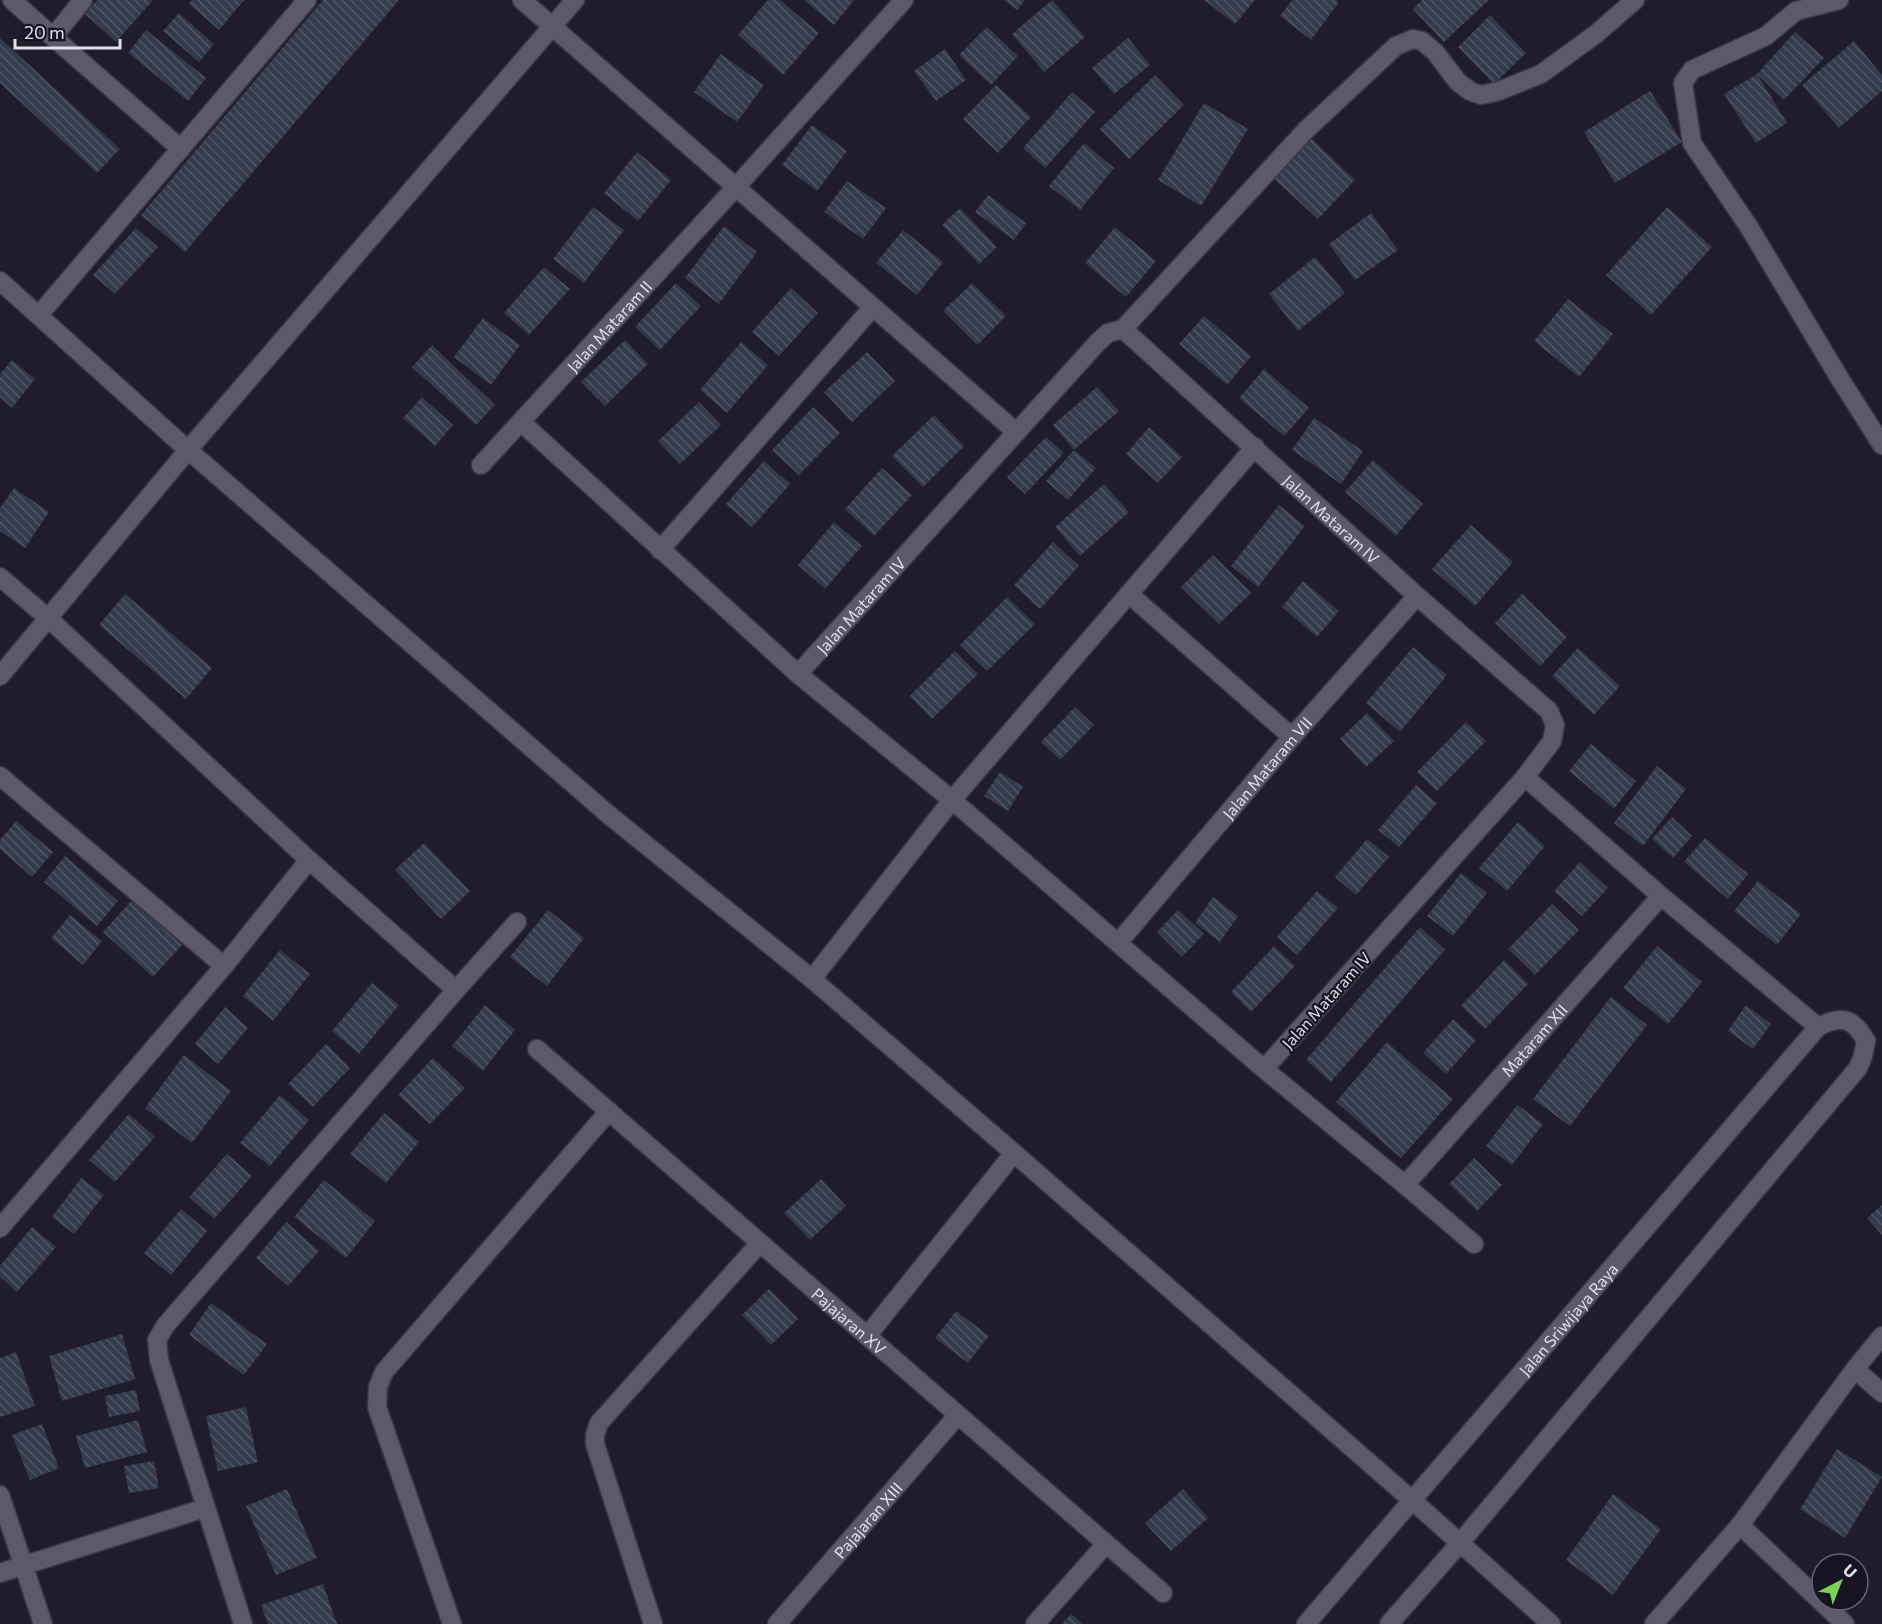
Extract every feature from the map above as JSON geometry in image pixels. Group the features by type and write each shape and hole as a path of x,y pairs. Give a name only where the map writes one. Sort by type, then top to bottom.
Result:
{"street":[{"path":"12,0 181,149"},
{"path":"53,37 83,0"},
{"path":"39,315 307,0"},
{"path":"522,0 1016,432"},
{"path":"0,676 188,450 575,0"},
{"name":"Jalan Mataram II","path":"481,465 904,0"},
{"path":"1123,329 1306,130 1396,46 1413,39 1422,41 1435,51 1458,82 1470,91 1481,95 1499,91 1541,74 1596,34 1635,0"},
{"path":"1839,0 1792,6 1766,36 1692,70 1683,83 1692,143 1749,227 1882,445"},
{"path":"0,281 188,450 609,814 813,979 1551,1624"},
{"path":"660,550 873,307"},
{"name":"Jalan Mataram IV","path":"798,674 1098,342 1108,333 1123,329 1417,596 1549,711 1555,725 1552,741 1525,777 1264,1069"},
{"path":"521,422 798,674 952,800 1264,1069 1474,1244"},
{"path":"813,979 952,800 1255,447"},
{"path":"0,577 49,619 309,860 456,990"},
{"path":"1129,594 1292,737"},
{"name":"Jalan Mataram VII","path":"1118,943 1292,737 1417,596"},
{"path":"0,776 224,966"},
{"path":"1389,1624 1460,1543 1858,1068 1874,1038 1850,1021 1826,1023 1662,896 1525,777"},
{"path":"0,1228 224,966 309,860"},
{"name":"Mataram XII","path":"1405,1185 1662,896"},
{"path":"243,1624 159,1360 157,1340 165,1326 517,922"},
{"name":"Jalan Sriwijaya Raya","path":"1306,1624 1826,1023"},
{"name":"Pajajaran XV","path":"537,1049 1163,1593"},
{"path":"452,1624 377,1407 378,1387 384,1372 609,1111"},
{"path":"867,1336 1014,1153"},
{"path":"653,1624 595,1444 595,1435 599,1424 760,1243"},
{"path":"1654,1624 1740,1525 1882,1336"},
{"path":"1855,1370 1882,1393"},
{"name":"Pajajaran XIII","path":"777,1624 958,1415"},
{"path":"0,1495 43,1624"},
{"path":"0,1574 205,1508"},
{"path":"1740,1525 1845,1624"},
{"path":"1035,1624 1106,1544"}],"building":[{"path":"97,0 153,0 116,42 85,14"},
{"path":"192,0 244,0 219,30 189,4"},
{"path":"323,0 399,0 185,252 141,215"},
{"path":"768,0 780,0 819,33 783,75 738,35"},
{"path":"804,0 854,0 834,25"},
{"path":"1004,0 1025,0 1017,10"},
{"path":"1052,0 1085,37 1044,72 1012,34"},
{"path":"1204,0 1255,0 1235,24"},
{"path":"1292,0 1336,0 1339,2 1311,40 1280,16"},
{"path":"1422,0 1489,0 1444,42 1413,9"},
{"path":"179,13 214,44 199,62 163,31"},
{"path":"1490,15 1526,53 1494,84 1458,47"},
{"path":"987,27 1018,56 991,85 959,55"},
{"path":"146,30 206,78 188,101 128,53"},
{"path":"1795,32 1824,58 1784,100 1757,74"},
{"path":"0,38 120,149 97,173 0,83"},
{"path":"1128,38 1150,65 1114,94 1092,68"},
{"path":"1854,41 1882,75 1882,91 1839,128 1802,85"},
{"path":"945,49 966,80 936,101 914,71"},
{"path":"721,54 764,85 737,122 694,92"},
{"path":"1757,74 1787,123 1756,143 1724,94"},
{"path":"1155,75 1184,105 1129,159 1100,129"},
{"path":"996,85 1031,117 998,153 963,119"},
{"path":"1650,91 1682,142 1615,183 1584,132"},
{"path":"1072,92 1095,112 1045,168 1023,148"},
{"path":"1204,103 1248,129 1201,206 1158,180"},
{"path":"812,125 847,151 817,191 782,165"},
{"path":"1310,137 1355,180 1318,219 1272,177"},
{"path":"1084,143 1114,168 1080,210 1049,186"},
{"path":"637,152 671,180 638,221 604,193"},
{"path":"847,181 886,208 863,239 824,212"},
{"path":"988,195 1026,223 1014,240 975,212"},
{"path":"593,207 624,230 584,283 553,259"},
{"path":"1667,207 1712,247 1651,315 1606,275"},
{"path":"960,208 997,247 979,264 942,225"},
{"path":"1371,213 1398,250 1355,280 1329,244"},
{"path":"724,226 757,252 719,304 685,278"},
{"path":"1115,227 1156,261 1126,297 1085,263"},
{"path":"136,228 158,247 115,294 93,275"},
{"path":"903,230 943,262 917,295 876,263"},
{"path":"1315,257 1345,293 1298,331 1269,294"},
{"path":"544,267 570,289 529,335 504,313"},
{"path":"676,283 701,306 660,350 635,327"},
{"path":"972,283 1006,316 977,345 943,311"},
{"path":"791,288 818,313 779,356 752,332"},
{"path":"1568,299 1613,334 1579,377 1534,341"},
{"path":"1204,316 1251,356 1227,385 1179,344"},
{"path":"483,318 520,345 491,385 454,357"},
{"path":"625,340 648,364 605,406 581,382"},
{"path":"741,342 768,365 727,413 700,390"},
{"path":"432,345 495,405 476,425 412,367"},
{"path":"867,352 895,381 852,422 824,392"},
{"path":"12,360 35,379 12,408 0,397 0,374"},
{"path":"1264,369 1309,408 1284,436 1239,398"},
{"path":"1097,387 1119,411 1074,450 1053,425"},
{"path":"422,397 453,425 435,446 403,418"},
{"path":"699,402 721,425 680,464 658,441"},
{"path":"813,407 840,433 799,475 772,450"},
{"path":"934,415 964,446 923,487 892,456"},
{"path":"1314,418 1363,451 1341,484 1292,450"},
{"path":"1149,427 1182,457 1158,483 1126,454"},
{"path":"1046,437 1064,453 1025,494 1007,477"},
{"path":"1074,450 1096,468 1068,500 1046,481"},
{"path":"1373,460 1423,504 1396,536 1345,492"},
{"path":"764,461 790,484 752,527 726,504"},
{"path":"882,468 912,495 874,536 845,509"},
{"path":"1104,484 1129,512 1080,556 1055,527"},
{"path":"14,488 49,512 25,548 0,531 0,508"},
{"path":"1279,505 1305,526 1258,587 1231,566"},
{"path":"834,522 862,546 825,589 798,565"},
{"path":"1471,525 1513,562 1475,606 1432,569"},
{"path":"1053,542 1079,566 1040,609 1014,585"},
{"path":"1213,555 1251,593 1219,624 1181,587"},
{"path":"1303,581 1339,611 1317,637 1282,607"},
{"path":"125,594 212,668 186,699 99,625"},
{"path":"1522,594 1567,637 1540,666 1495,623"},
{"path":"1007,597 1035,624 987,671 960,645"},
{"path":"1413,647 1447,675 1400,732 1366,703"},
{"path":"1578,648 1620,686 1594,715 1552,676"},
{"path":"955,651 978,674 932,719 910,696"},
{"path":"1075,707 1094,725 1060,760 1041,742"},
{"path":"1367,713 1394,741 1366,767 1340,739"},
{"path":"1466,722 1486,741 1437,791 1417,772"},
{"path":"1591,744 1636,781 1614,809 1569,771"},
{"path":"1657,766 1686,789 1643,846 1614,823"},
{"path":"1000,772 1023,787 1008,811 984,796"},
{"path":"1416,785 1437,803 1399,847 1378,830"},
{"path":"1672,817 1692,836 1673,858 1652,839"},
{"path":"16,821 53,852 32,877 0,849 0,840"},
{"path":"1518,822 1545,846 1507,891 1479,868"},
{"path":"1705,838 1748,874 1728,899 1684,862"},
{"path":"1367,839 1389,857 1356,895 1335,877"},
{"path":"424,843 470,891 441,919 395,870"},
{"path":"65,856 118,901 97,926 44,882"},
{"path":"1580,862 1608,888 1582,916 1554,891"},
{"path":"1461,873 1487,893 1453,936 1427,916"},
{"path":"1758,881 1801,914 1777,945 1734,911"},
{"path":"1317,891 1338,908 1297,955 1277,937"},
{"path":"1213,897 1238,916 1220,942 1195,923"},
{"path":"132,900 182,945 153,977 103,932"},
{"path":"1552,904 1579,930 1535,975 1508,949"},
{"path":"548,910 584,938 547,986 510,957"},
{"path":"1178,910 1204,934 1182,957 1157,932"},
{"path":"70,915 102,941 83,965 51,938"},
{"path":"1420,927 1445,950 1331,1082 1306,1060"},
{"path":"1274,946 1295,966 1251,1012 1231,992"},
{"path":"1657,946 1702,982 1668,1024 1623,988"},
{"path":"280,950 310,974 273,1021 243,996"},
{"path":"1504,960 1528,984 1485,1029 1461,1006"},
{"path":"372,983 399,1005 359,1054 332,1031"},
{"path":"1611,997 1647,1025 1570,1126 1533,1099"},
{"path":"485,1005 515,1030 483,1071 452,1046"},
{"path":"1746,1005 1771,1024 1753,1049 1728,1031"},
{"path":"225,1007 248,1028 218,1064 195,1044"},
{"path":"1453,1019 1476,1040 1446,1074 1423,1053"},
{"path":"1387,1042 1453,1099 1401,1158 1336,1102"},
{"path":"326,1044 350,1068 313,1107 288,1084"},
{"path":"184,1055 231,1091 192,1143 145,1108"},
{"path":"433,1058 465,1088 430,1124 398,1095"},
{"path":"280,1095 309,1120 270,1166 240,1143"},
{"path":"1517,1105 1543,1124 1512,1165 1486,1146"},
{"path":"384,1113 419,1142 386,1183 350,1154"},
{"path":"129,1114 155,1137 115,1182 89,1160"},
{"path":"227,1154 252,1176 214,1219 189,1197"},
{"path":"1474,1158 1502,1185 1477,1211 1449,1184"},
{"path":"81,1178 104,1195 74,1234 52,1217"},
{"path":"821,1179 846,1206 810,1240 784,1213"},
{"path":"324,1180 375,1221 346,1258 294,1217"},
{"path":"1882,1205 1882,1235 1867,1218"},
{"path":"181,1209 207,1231 171,1275 144,1253"},
{"path":"286,1222 319,1251 288,1286 256,1258"},
{"path":"32,1227 56,1247 17,1292 0,1277 0,1266"},
{"path":"769,1289 798,1319 771,1345 742,1315"},
{"path":"211,1303 267,1344 244,1375 189,1335"},
{"path":"956,1311 989,1336 968,1363 935,1338"},
{"path":"122,1334 135,1379 62,1401 49,1356"},
{"path":"16,1352 35,1406 0,1417 0,1358"},
{"path":"136,1390 140,1411 109,1417 105,1396"},
{"path":"246,1407 258,1462 218,1471 206,1416"},
{"path":"138,1420 147,1452 85,1468 76,1436"},
{"path":"42,1424 59,1468 30,1480 12,1435"},
{"path":"1837,1449 1882,1477 1845,1538 1800,1509"},
{"path":"154,1461 159,1488 129,1493 124,1466"},
{"path":"287,1489 317,1558 276,1575 246,1506"},
{"path":"1183,1489 1208,1518 1171,1551 1145,1523"},
{"path":"1613,1494 1661,1529 1613,1595 1566,1560"},
{"path":"323,1584 337,1624 268,1624 261,1605"},
{"path":"1071,1614 1083,1624 1062,1624"}]}
